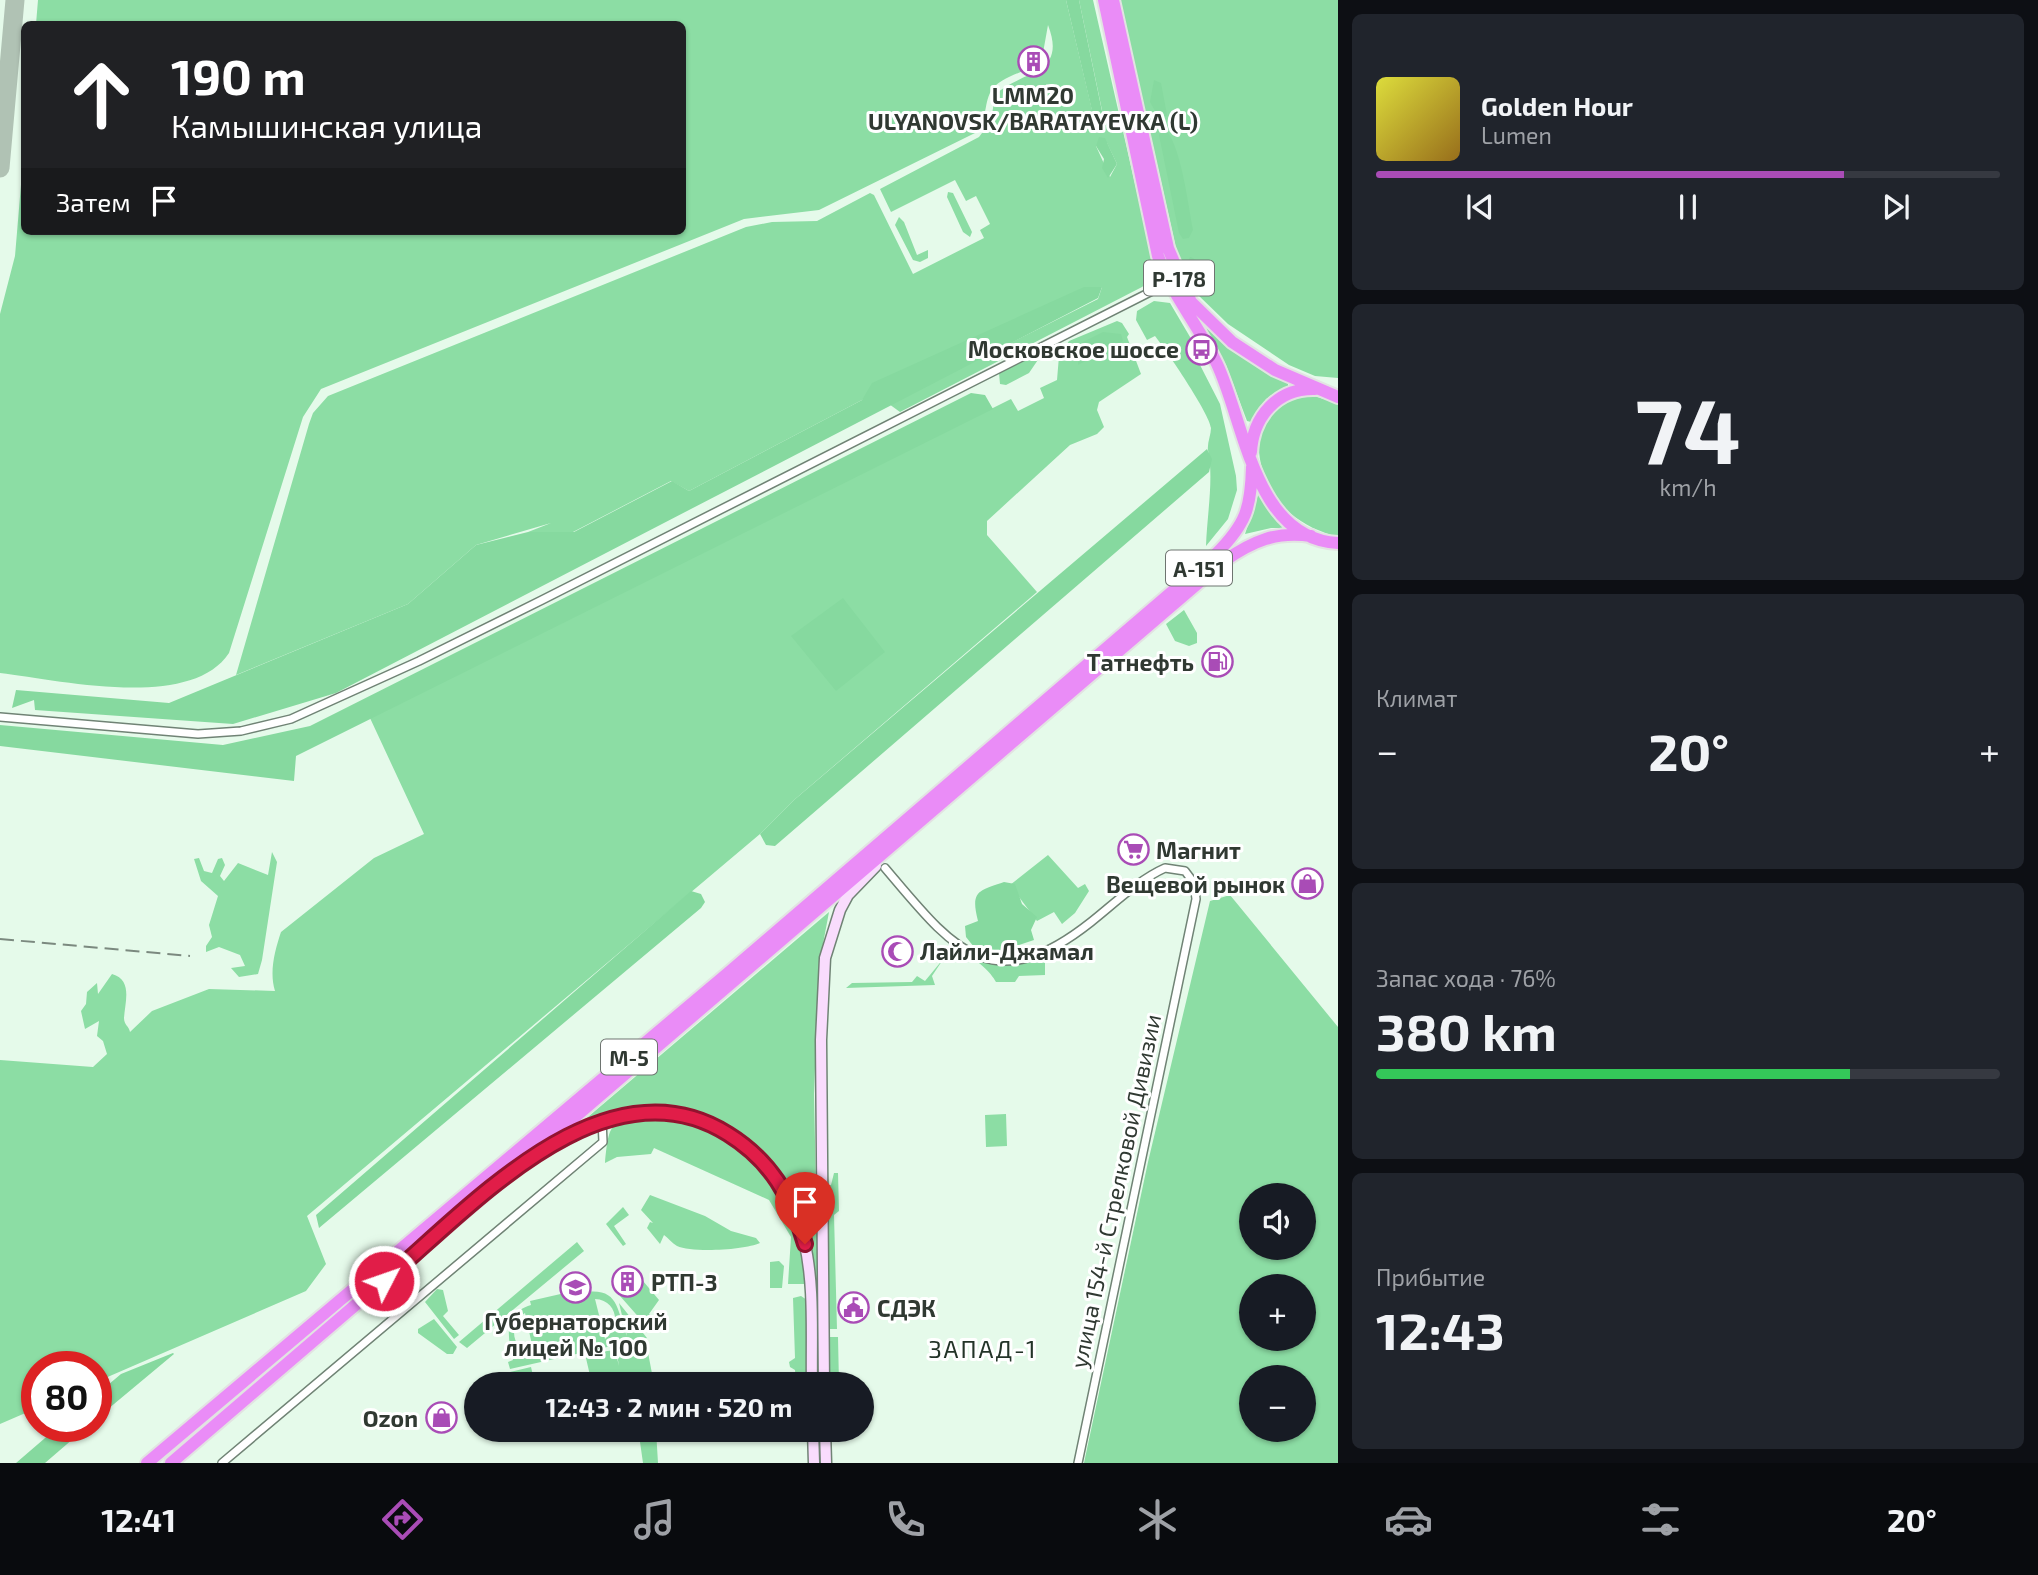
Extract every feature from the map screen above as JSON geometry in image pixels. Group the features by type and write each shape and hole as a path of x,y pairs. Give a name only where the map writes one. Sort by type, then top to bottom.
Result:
{"highway":[{"name":"Р-178","path":"1104,0 1158,256 1168,283 1217,365 1252,463 1279,513 1311,536 1335,543"},
{"name":"Р-178","path":"1113,0 1168,248 1191,302 1232,342 1275,370 1331,392"},
{"name":"А-151","path":"1108,647 1235,534 1250,504 1255,431 1268,407 1292,393 1331,392"},
{"name":"А-151","path":"1187,592 1248,544 1278,534 1311,536"},
{"name":"М-5","path":"147,1463 1044,708 1187,592"},
{"name":"М-5","path":"171,1463 917,822 1108,647"}],"street":[{"path":"0,717 198,734 241,731 291,719 481,631 1168,283"},
{"path":"824,1372 821,1040 828,942 848,895 917,822"},
{"name":"улица 154-й Стрелковой Дивизии","path":"885,868 947,939 988,959 1015,960 1046,952 1165,868 1185,872 1194,883 1196,899 1078,1463"},
{"path":"533,1154 602,1120 632,1114 678,1115 721,1129 746,1146 766,1164 795,1211 805,1244 812,1372"},
{"path":"222,1463 603,1142 602,1120"},
{"path":"809,1287 821,1287"},
{"path":"814,1442 814,1463"},
{"path":"825,1442 826,1463"},
{"path":"814,1447 825,1447"}],"green space":[{"path":"38,0 1066,0 1093,114 1103,115 1079,0 1093,0 1154,267 1149,281 1142,287 900,412 889,404 1098,299 1102,287 862,400 689,491 671,481 573,532 528,532 551,523 476,545 408,604 236,675 309,424 313,413 328,396 746,227 772,222 817,221 870,193 874,195 913,274 984,238 980,230 990,224 976,196 966,201 955,180 891,212 880,189 979,137 991,121 995,95 1047,63 1052,54 1048,25 1041,64 1006,78 995,86 991,91 982,123 975,133 819,210 744,219 321,389 303,417 229,653 211,671 185,682 155,687 122,687 0,673 0,314 15,256 21,185 21,235 686,235 686,21 36,21","holes":["1107,143 1117,164 1110,177 1096,146"]},
{"path":"1066,0 1079,0 1103,116 1093,115"},
{"path":"1120,0 1338,0 1338,378 1315,376 1289,365 1228,324 1195,292 1178,257"},
{"path":"1154,80 1161,83 1167,115 1163,119 1159,118 1150,102"},
{"path":"1163,127 1175,146 1183,175 1193,230 1189,238 1183,239 1179,233 1159,135"},
{"path":"1099,137 1105,138 1117,164 1108,178 1102,168 1104,159 1096,146"},
{"path":"948,192 953,193 972,232 970,237 963,232 947,197"},
{"path":"899,217 904,222 917,255 928,250 928,258 920,262 913,260 895,225"},
{"path":"1190,257 1198,262 1205,273 1212,293 1203,292 1187,263"},
{"path":"1084,287 1102,287 1098,298 336,693 233,724 35,710 34,700 12,708 16,690 169,703 408,604 476,545 528,532 574,532 672,481 689,491 862,400 872,383"},
{"path":"1154,301 1170,303 1193,342 1200,365 1220,404 1236,476 1237,490 1228,519 1206,546 1210,485 1208,447 1211,428 1196,396 1168,354 1155,336 1147,340 1136,320 1137,311"},
{"path":"1117,321 1122,323 1129,334 1127,337 1141,374 1099,402 1097,410 1104,427 1097,434 1070,445 987,521 987,535 1037,592 794,800 760,834 307,1216 326,1264 306,1291 112,1375 112,1351 21,1351 21,1415 0,1424 0,1060 93,1067 107,1054 103,1041 97,1036 99,1021 85,1029 81,1011 86,1004 87,992 97,983 98,994 112,974 119,977 125,986 124,1020 130,1032 152,1011 209,989 275,991 273,969 281,932 374,858 424,834 370,718 1011,399 1018,411 1044,398 1040,388 1057,380 1059,356 1069,341"},
{"path":"1203,324 1237,354 1288,382 1288,386 1266,399 1251,422 1247,421 1226,365"},
{"path":"1103,332 1121,334 1123,341 1078,365 1079,344"},
{"path":"1044,351 1029,373 1006,385 1000,384 999,373"},
{"path":"971,393 985,395 993,409 296,756 294,781 0,746 0,725 223,745 310,726"},
{"path":"1310,395 1338,403 1338,537 1312,528 1290,513 1266,480 1260,461 1259,443 1263,426 1272,412 1288,401"},
{"path":"1207,449 1212,459 1209,472 775,846 766,845 760,834 794,800"},
{"path":"1259,492 1291,528 1271,528 1245,534"},
{"path":"843,598 885,652 836,691 791,636"},
{"path":"1184,610 1197,633 1197,643 1189,646 1175,641 1166,624"},
{"path":"272,852 277,862 262,960 258,974 239,977 231,968 245,966 240,955 219,947 206,952 206,946 212,937 209,925 218,896 201,881 194,859 199,858 204,871 212,873 218,859 222,858 225,865 220,876 224,881 238,863 268,875"},
{"path":"1048,855 1078,888 1085,884 1089,891 1075,913 1062,924 1054,912 1037,921 1010,885"},
{"path":"1004,882 1015,884 1022,904 1037,917 1031,930 1034,940 1001,951 974,947 966,937 965,926 978,921 976,897 983,890"},
{"path":"691,891 701,894 705,902 701,908 319,1228 316,1215"},
{"path":"1230,895 1338,1027 1338,1463 1084,1463 1148,1162 1210,901"},
{"path":"829,912 819,965 814,1094 818,1284 813,1284 808,1230 798,1200 780,1171 758,1147 731,1129 702,1116 671,1109 638,1109 606,1115 575,1128"},
{"path":"961,950 1001,959 1041,957 1045,961 1045,975 1019,976 1015,982 996,982 977,962 961,957"},
{"path":"944,958 932,976 935,985 846,988 852,983 912,982 917,976 925,981"},
{"path":"1006,1114 1007,1146 986,1147 985,1115"},
{"path":"649,1117 699,1127 740,1148 757,1163 784,1202 795,1226 804,1255 804,1284 788,1284 791,1237 769,1200 654,1148 651,1154 617,1157 605,1163 608,1140 614,1126 626,1120"},
{"path":"834,1173 838,1173 839,1211 834,1215 837,1329 827,1329 828,1185 831,1185"},
{"path":"650,1195 705,1216 731,1231 756,1238 760,1243 731,1249 694,1249 677,1246 664,1235 660,1244 647,1228 650,1222 653,1223 641,1210"},
{"path":"623,1207 629,1215 614,1226 626,1244 623,1246 606,1224"},
{"path":"577,1242 584,1251 467,1348 459,1342"},
{"path":"779,1261 784,1266 782,1288 770,1288 770,1262"},
{"path":"637,1281 643,1281 659,1300 649,1314 654,1320 650,1330 620,1296"},
{"path":"437,1289 443,1290 448,1311 443,1316 459,1335 454,1339 425,1302"},
{"path":"578,1290 579,1293 602,1293 614,1301 627,1336 619,1303 647,1338 510,1369 508,1362 513,1360 509,1335 511,1320 515,1314 531,1305 530,1301","holes":["595,1299 608,1304 615,1314 614,1327 605,1339","525,1313 534,1354 534,1355 521,1348 514,1337 516,1324"]},
{"path":"801,1296 807,1300 809,1372 795,1372 790,1367 789,1362 795,1358 793,1298"},
{"path":"434,1319 457,1347 453,1354 447,1354 418,1333 418,1329"},
{"path":"827,1337 838,1337 839,1372 827,1372"},
{"path":"646,1342 652,1372 589,1372 585,1354 615,1350 619,1366 616,1349"},
{"path":"174,1354 112,1406 112,1382 121,1374"},
{"path":"531,1367 532,1372 510,1372"},
{"path":"40,1442 69,1442 45,1463 16,1463"},
{"path":"640,1442 657,1442 658,1463 643,1463"}],"taxiway":[{"path":"0,168 15,0"}],"railway":[{"path":"0,939 190,956"}],"place":[{"name":"LMM20 ULYANOVSK/BARATAYEVKA (L)","path":"1033,61"},
{"name":"Московское шоссе","path":"1202,349"},
{"name":"Татнефть","path":"1217,662"},
{"name":"Магнит","path":"1133,850"},
{"name":"Вещевой рынок","path":"1308,884"},
{"name":"Лайли-Джамал","path":"897,951"},
{"name":"РТП-3","path":"628,1282"},
{"name":"Губернаторский лицей № 100","path":"576,1287"},
{"name":"СДЭК","path":"854,1308"},
{"name":"Ozon","path":"441,1418"}],"district":[{"name":"ЗАПАД-1","path":"983,1348"}],"route":[{"path":"384,1281 533,1154 602,1120 632,1114 686,1116 721,1129 739,1141 766,1164 789,1197 805,1244"}]}
